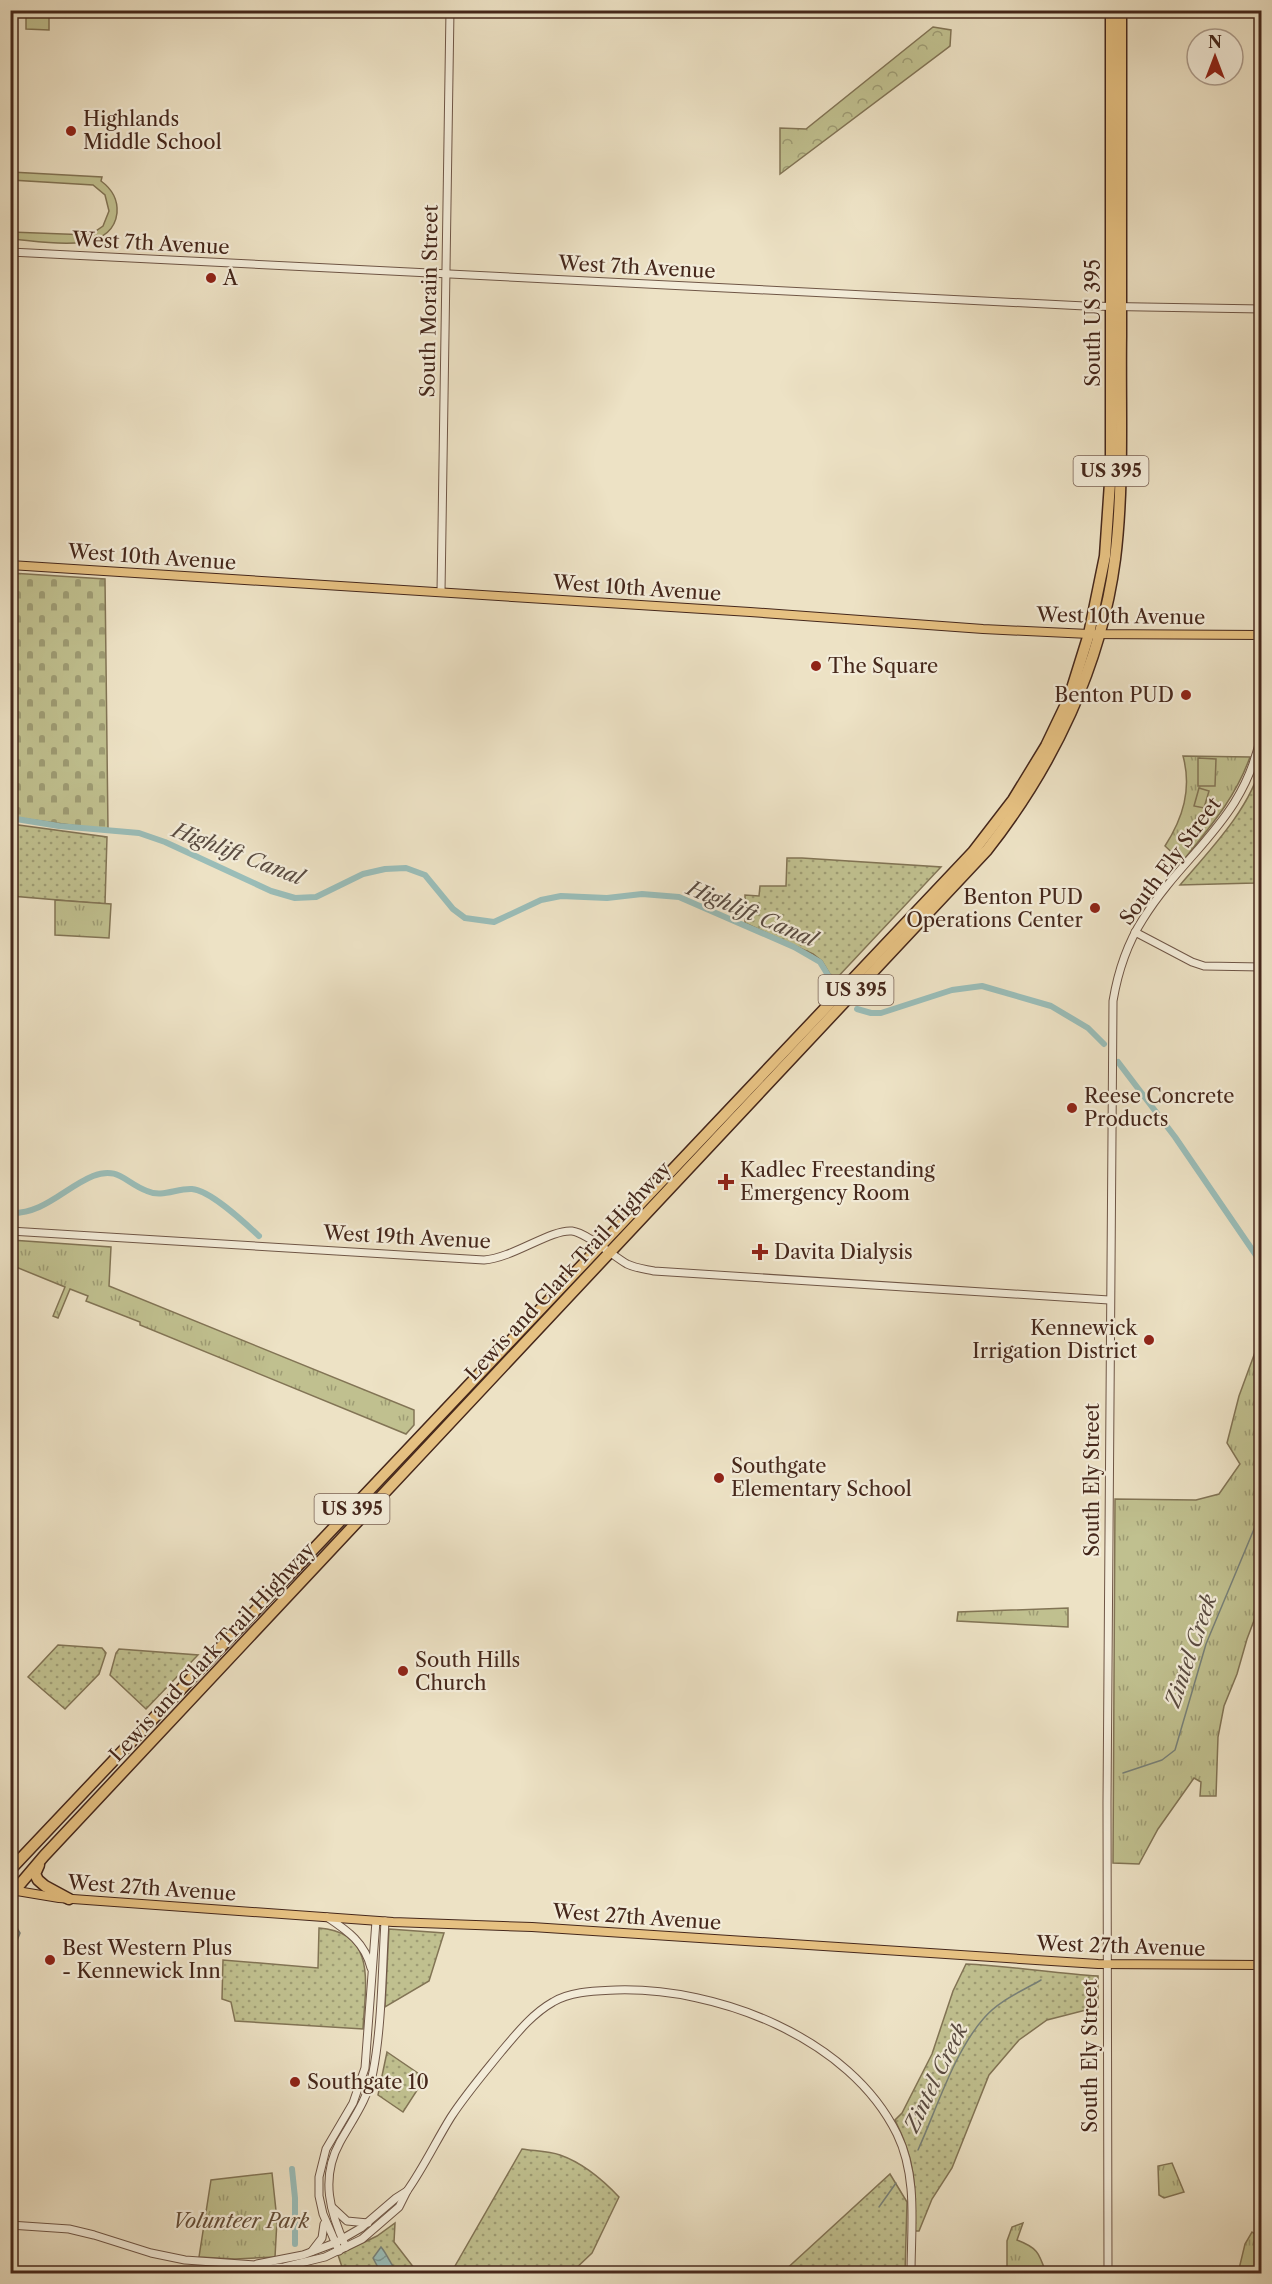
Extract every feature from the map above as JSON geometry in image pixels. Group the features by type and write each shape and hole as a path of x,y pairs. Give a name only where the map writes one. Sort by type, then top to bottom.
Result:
{"highway":[{"name":"South US 395","path":"1111,10 1116,307"},
{"name":"South US 395","path":"1094,634 1108,530 1116,307 1122,10"},
{"name":"Lewis and Clark Trail Highway","path":"10,1870 987,850 1024,800 1058,740 1080,692 1094,634"},
{"name":"Lewis and Clark Trail Highway","path":"12,1892 605,1251"},
{"path":"65,1835 37,1867 35,1874 45,1886 69,1899"}],"main road":[{"name":"West 10th Avenue","path":"10,565 982,629 1094,634 1262,635"},
{"name":"West 27th Avenue","path":"12,1892 69,1899 381,1921 532,1927 1106,1964 1262,1965"}],"street":[{"name":"South Morain Street","path":"441,592 450,10"},
{"name":"West 7th Avenue","path":"10,252 1116,307 1262,309"},
{"name":"South Ely Street","path":"1108,2274 1106,1964 1112,1016 1118,974 1135,932 1151,906 1233,807 1253,766 1262,730"},
{"path":"1135,932 1204,966 1262,967"},
{"name":"West 19th Avenue","path":"10,1231 484,1260 508,1256 563,1232 576,1232 631,1266 654,1271 1109,1300"},
{"path":"327,1917 350,1933 362,1945 373,1977"},
{"path":"310,2253 322,2238 324,2220 319,2196 319,2177 324,2156 332,2137 353,2103 364,2076 368,2053 373,1977 381,1921"},
{"path":"339,2241 330,2202 329,2175 333,2158 363,2103 374,2070 381,1921"},
{"path":"10,2225 69,2229 151,2253 185,2260 272,2268 317,2260 362,2239 403,2203 407,2191 464,2097 512,2039 540,2010 556,2000 580,1993 635,1990 672,1993 730,2007 789,2031 846,2069 869,2091 894,2129 906,2164 911,2189 910,2274"},
{"path":"332,2137 340,2142"},
{"path":"255,2265 310,2253 339,2241 368,2223 407,2191"},
{"path":"330,2202 343,2219 354,2223 368,2223"},
{"path":"324,2220 343,2249"}],"green space":[{"path":"26,11 49,11 49,30 26,29"},
{"path":"933,27 951,30 950,46 780,174 780,128 806,129"},
{"path":"11,172 102,177 101,181 111,191 116,204 117,213 112,227 103,236 73,243 11,239 11,232 90,235 103,226 109,211 105,195 93,185 11,180"},
{"path":"11,573 105,579 108,830 11,817"},
{"path":"1183,756 1250,757 1229,800 1182,862 1165,846 1177,825 1184,803 1187,780"},
{"path":"1198,758 1216,759 1215,786 1198,786"},
{"path":"1261,764 1261,802 1256,802 1255,883 1180,885 1239,813 1256,780"},
{"path":"1199,788 1209,791 1204,808 1194,806"},
{"path":"11,824 107,837 105,904 11,896"},
{"path":"787,858 941,867 834,981 822,961 813,954 745,923 745,895 759,896 760,886 786,886"},
{"path":"55,900 111,904 109,938 55,935"},
{"path":"11,1240 111,1247 109,1286 414,1410 414,1425 406,1434 140,1325 140,1322 86,1301 88,1296 70,1289 58,1318 53,1316 65,1287 11,1265"},
{"path":"1261,1336 1261,1602 1224,1706 1218,1737 1216,1796 1200,1796 1201,1782 1194,1778 1158,1829 1139,1864 1113,1863 1115,1499 1196,1500 1219,1494 1240,1464 1227,1443 1239,1396"},
{"path":"1068,1608 1068,1627 957,1621 958,1612"},
{"path":"58,1645 102,1648 106,1653 99,1674 65,1709 28,1677"},
{"path":"119,1649 198,1655 146,1709 110,1675"},
{"path":"319,1928 338,1932 351,1940 359,1951 364,1964 366,1980 363,2029 235,2021 231,2002 222,1999 223,1960 318,1968"},
{"path":"389,1929 444,1933 429,1981 385,2007"},
{"path":"966,1964 1098,1976 1098,2007 1047,2020 1019,2040 989,2075 952,2168 932,2199 919,2231 914,2231 915,2200 911,2161 895,2120 902,2113 932,2054 953,1991"},
{"path":"387,2052 425,2078 403,2112 378,2095"},
{"path":"522,2149 568,2158 592,2173 619,2197 592,2253 571,2273 451,2273"},
{"path":"1172,2163 1184,2192 1164,2198 1159,2195 1158,2166"},
{"name":"Volunteer Park","path":"272,2173 277,2220 275,2257 235,2259 199,2257 211,2180"},
{"path":"890,2174 907,2202 905,2273 782,2273"},
{"path":"395,2223 394,2242 418,2273 344,2273 338,2255 377,2236"},
{"path":"1023,2223 1017,2240 1037,2252 1046,2273 1007,2273 1007,2241 1012,2227"},
{"path":"1252,2232 1261,2238 1261,2273 1238,2273 1245,2244"}],"water":[{"path":"10,1926 17,1928 20,1933 16,1943 11,1947"},
{"path":"381,2247 399,2273 381,2273 373,2258"}],"waterway":[{"name":"Highlift Canal","path":"10,818 59,826 139,833 165,842 271,891 295,898 316,897 363,874 385,869 406,868 425,875 453,909 465,918 494,922 541,900 561,896 607,898 642,894 679,897 794,947 820,962 831,980"},
{"name":"Highlift Canal","path":"857,1009 881,1013 952,990 982,986 1051,1006 1088,1028 1104,1044"},
{"name":"Highlift Canal","path":"1118,1062 1175,1137 1262,1264"},
{"path":"10,1213 44,1205 93,1176 109,1173 116,1174 139,1188 153,1193 186,1189 199,1191 227,1208 259,1236"},
{"name":"Zintel Creek","path":"1123,1773 1162,1760 1175,1750 1206,1644 1262,1510"},
{"name":"Zintel Creek","path":"918,2150 947,2081 973,2032 996,2006 1041,1980"},
{"path":"292,2169 295,2198 295,2244"},
{"name":"Zintel Creek","path":"879,2207 896,2183"}],"place":[{"name":"Highlands Middle School","path":"71,131"},
{"name":"A","path":"211,278"},
{"name":"The Square","path":"816,666"},
{"name":"Benton PUD","path":"1186,695"},
{"name":"Benton PUD Operations Center","path":"1095,908"},
{"name":"Reese Concrete Products","path":"1072,1108"},
{"name":"Kadlec Freestanding Emergency Room","path":"726,1182"},
{"name":"Davita Dialysis","path":"760,1252"},
{"name":"Kennewick Irrigation District","path":"1149,1340"},
{"name":"Southgate Elementary School","path":"719,1478"},
{"name":"South Hills Church","path":"403,1671"},
{"name":"Best Western Plus - Kennewick Inn","path":"50,1960"},
{"name":"Southgate 10","path":"295,2082"}]}
